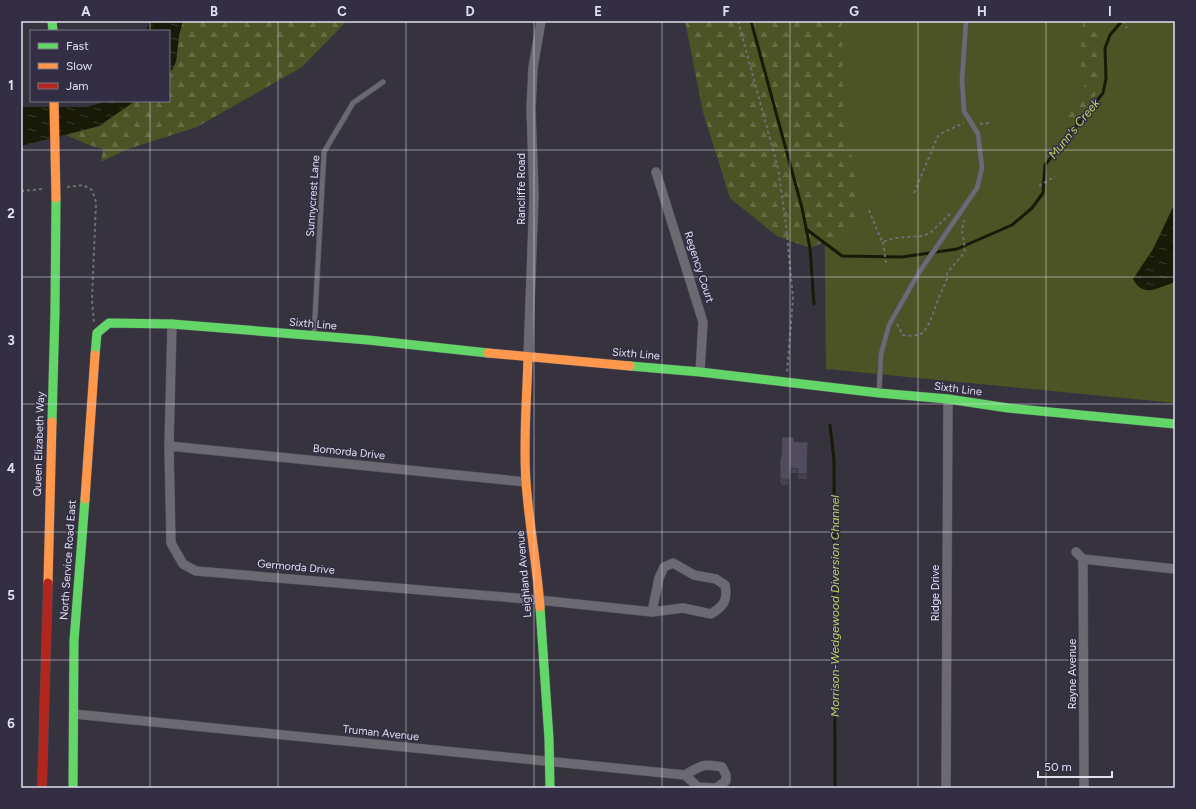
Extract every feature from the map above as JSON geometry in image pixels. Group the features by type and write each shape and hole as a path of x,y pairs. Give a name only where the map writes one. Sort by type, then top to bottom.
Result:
{"main road":[{"name":"Queen Elizabeth Way","path":"42,788 55,311 56,198 54,102"},
{"name":"Sixth Line","path":"97,333 108,323 172,324 700,372 879,393 948,399 1008,408 1175,424"},
{"name":"North Service Road East","path":"72,788 74,641 97,333"},
{"name":"Leighland Avenue","path":"528,357 525,449 526,482 538,578 550,761 550,788"}],"street":[{"name":"Rancliffe Road","path":"528,357 534,195 531,108 533,68 540,21"},
{"name":"Regency Court","path":"656,172 703,322 700,372"},
{"name":"Germorda Drive","path":"172,324 169,446 171,543 183,564 196,571 539,600 652,612 683,608 711,614 721,608 727,595 725,585 716,579 694,575 673,563 664,567 659,578 652,612"},
{"name":"Ridge Drive","path":"946,788 948,399"},
{"name":"Bomorda Drive","path":"169,446 526,482"},
{"path":"1076,552 1084,559 1175,569"},
{"name":"Rayne Avenue","path":"1084,559 1084,788"},
{"name":"Truman Avenue","path":"74,714 685,775"}],"lane":[{"path":"879,393 881,354 889,324 928,259 977,188 982,168 978,134 964,111 962,80 966,21"},
{"name":"Sunnycrest Lane","path":"314,336 324,152 353,103 383,82"}],"path":[{"path":"738,21 778,168 786,225 793,298 786,382"},
{"path":"1123,21 1127,28"},
{"path":"914,193 938,136 970,120 980,124 990,123"},
{"path":"1039,186 1055,176"},
{"path":"60,187 83,185 92,190 96,202 92,300 93,320 97,333"},
{"path":"21,191 44,189"},
{"path":"893,318 903,335 913,336 923,333 930,322 947,279 947,273 964,253 965,249 962,231 966,204"},
{"path":"883,242 894,238 922,236 930,233 948,215 966,204"},
{"path":"869,210 883,242 886,263"}],"green space":[{"path":"183,21 347,21 302,67 197,127 128,149 101,162 103,149 89,145 66,135 99,126 134,102 170,102 170,73 176,62 179,35"},
{"path":"685,21 842,21 843,105 861,212 854,230 810,248 777,236 730,198 703,112"},
{"path":"820,21 1175,21 1175,403 826,369 823,91"},
{"path":"1083,21 1100,21 1096,42 1101,43 1100,90 1066,129 1060,116 1087,82 1079,58 1083,33"}],"water":[{"path":"150,21 183,21 179,35 176,62 170,73 170,30 146,30"},
{"path":"103,102 134,102 99,126 21,146 21,107 88,107"},
{"path":"1175,203 1175,280 1173,283 1156,289 1146,290 1137,285 1133,279 1153,249"}],"building":[{"path":"782,437 794,437 794,442 808,442 807,474 798,474 798,469 791,468 790,478 788,480 782,480 780,477 780,458"}],"waterway":[{"name":"Morrison-Wedgewood Diversion Channel","path":"751,21 802,208 810,248 814,304"},
{"name":"Munn's Creek","path":"806,229 842,256 902,257 957,249 1012,225 1032,208 1043,193 1045,165 1103,93 1106,79 1105,48 1110,35 1122,21"},
{"name":"Morrison-Wedgewood Diversion Channel","path":"830,425 834,460 835,788"}],"traffic: fast":[{"path":"52,21 53,30"},
{"path":"52,422 56,198"},
{"path":"95,355 97,333 109,323 172,324 368,340 488,353"},
{"path":"630,366 700,372 879,393 948,399 1008,408 1175,424"},
{"path":"73,788 74,641 85,499"},
{"path":"540,607 549,739 550,788"}],"traffic: slow":[{"path":"54,102 56,198"},
{"path":"488,353 630,366"},
{"path":"85,499 95,355"},
{"path":"528,357 525,467 527,498 540,607"},
{"path":"48,583 52,422"}],"traffic: jam":[{"path":"42,788 48,583"}]}
